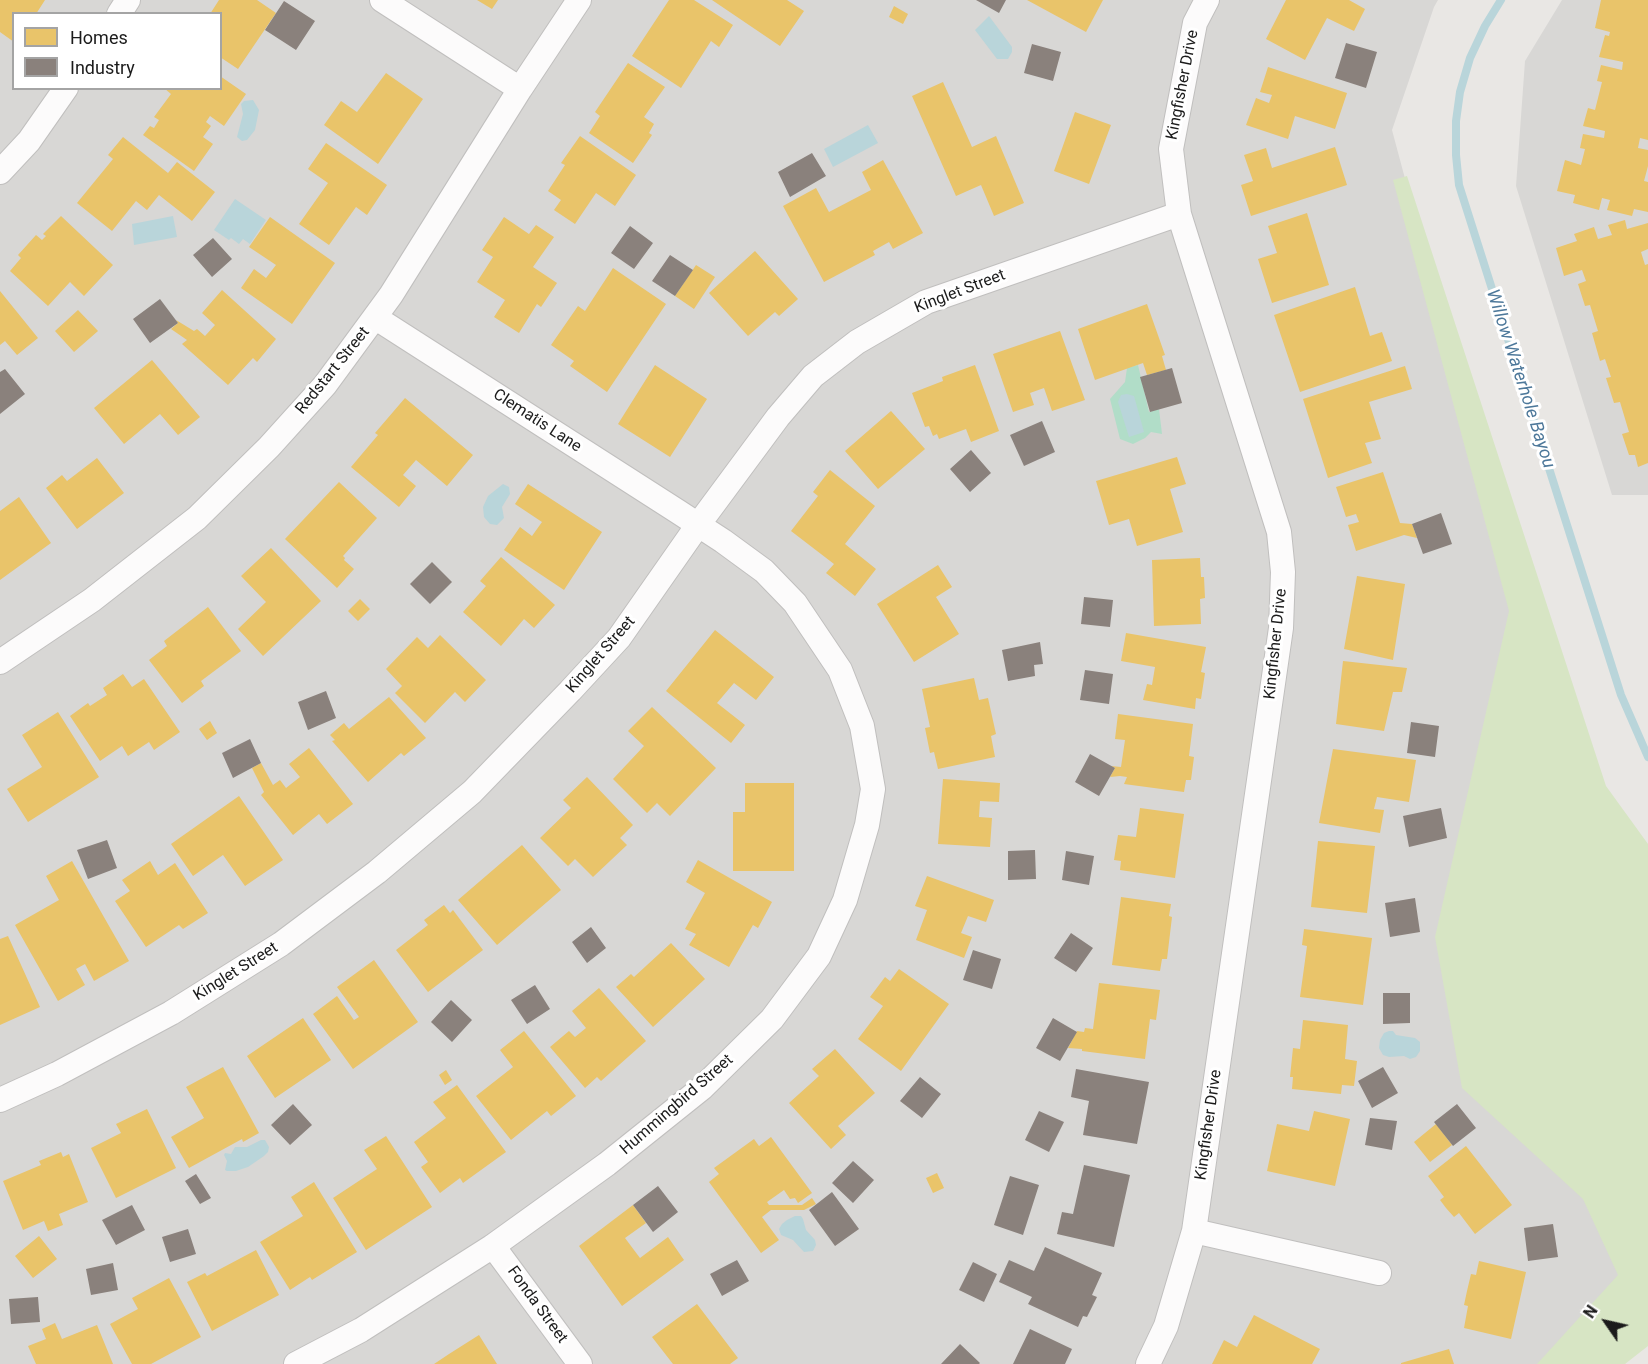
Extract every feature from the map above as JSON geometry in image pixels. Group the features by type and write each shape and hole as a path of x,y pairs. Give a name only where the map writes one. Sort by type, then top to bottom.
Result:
{"street":[{"path":"382,0 520,89"},
{"name":"Redstart Street","path":"0,662 92,600 197,518 308,405 376,318 520,89 579,0"},
{"name":"Kingfisher Drive","path":"1148,1364 1166,1326 1194,1231 1281,628 1283,572 1279,532 1179,214 1171,149 1195,23 1207,0"},
{"path":"0,172 28,141 65,90"},
{"name":"Kinglet Street","path":"0,1100 57,1074 184,1005 286,940 377,872 472,792 619,638 698,525 778,417 809,380 857,342 926,302 1179,214"},
{"name":"Clematis Lane","path":"376,318 698,525"},
{"name":"Hummingbird Street","path":"296,1364 362,1330 493,1246 608,1164 702,1088 772,1018 819,956 845,900 867,825 873,789 862,726 840,670 795,603 764,571 698,525"},
{"path":"1194,1231 1379,1273"},
{"name":"Fonda Street","path":"493,1246 580,1364"}],"shaded area":[{"path":"0,0 1438,0 1392,130 1530,646 1598,1195 1639,1269 1558,1364 0,1364"},
{"path":"1562,0 1648,0 1648,495 1612,495 1516,186 1525,61"}],"green space":[{"path":"1407,176 1606,786 1648,844 1648,1346 1625,1364 1537,1364 1618,1275 1583,1199 1462,1088 1435,937 1509,611 1393,180"},
{"path":"1138,365 1149,412 1159,409 1162,434 1151,432 1133,444 1120,439 1110,399 1125,382 1127,368"}],"water":[{"path":"989,16 1012,47 1008,59 997,59 975,30"},
{"path":"253,100 259,110 255,130 247,140 242,141 237,137 243,114 241,104 244,101"},
{"path":"868,125 878,143 833,167 824,149"},
{"path":"235,199 266,220 250,244 243,239 239,244 214,230"},
{"path":"173,216 177,237 134,245 132,224"},
{"path":"1121,395 1134,396 1144,432 1129,437 1118,402"},
{"path":"503,484 509,487 510,494 502,507 504,518 497,525 490,524 484,517 483,507 488,496"},
{"path":"1393,1031 1396,1035 1415,1038 1420,1042 1420,1051 1416,1057 1410,1059 1404,1056 1383,1055 1379,1048 1380,1040 1384,1033"},
{"path":"265,1140 269,1147 264,1156 248,1167 236,1171 225,1170 227,1161 225,1153 231,1154 235,1147 247,1147"},
{"path":"795,1216 801,1216 806,1230 815,1240 816,1245 813,1251 804,1252 793,1240 781,1235 779,1229 782,1224"}],"building: Homes":[{"path":"0,0 45,0 37,12 12,12 12,41 0,32"},
{"path":"219,0 257,0 276,13 238,69 222,58 222,12 211,12"},
{"path":"477,0 498,0 492,9"},
{"path":"669,0 694,0 733,25 719,47 711,41 681,88 632,56"},
{"path":"712,0 787,0 804,11 780,46"},
{"path":"1027,0 1103,0 1086,32"},
{"path":"1286,0 1349,0 1365,9 1354,31 1327,18 1305,60 1266,39"},
{"path":"1601,0 1648,0 1648,140 1640,138 1638,148 1648,150 1648,166 1644,181 1648,182 1648,212 1634,209 1632,216 1607,210 1610,200 1602,198 1599,210 1573,203 1575,195 1557,191 1565,160 1581,165 1585,149 1580,148 1583,134 1604,138 1605,131 1583,126 1588,108 1595,110 1602,82 1597,81 1601,65 1622,70 1623,62 1599,57 1605,35 1609,36 1610,32 1595,28"},
{"path":"894,6 908,14 903,24 889,17"},
{"path":"628,63 665,87 644,117 654,124 649,133 652,135 633,163 589,133 600,116 595,112"},
{"path":"1268,67 1347,93 1335,129 1295,116 1288,139 1246,125 1256,98 1269,103 1272,95 1260,92"},
{"path":"386,73 423,99 378,164 324,125 341,101 357,112"},
{"path":"222,77 246,94 224,126 210,116 206,122 211,126 203,137 213,144 194,171 143,135 150,126 154,128 159,120 154,117 171,94 166,90 222,90"},
{"path":"943,82 972,147 996,136 1024,203 994,216 981,185 956,196 912,96"},
{"path":"1075,112 1111,125 1089,184 1054,171"},
{"path":"580,136 636,175 615,206 596,193 575,224 554,210 561,200 548,191 565,165 561,163"},
{"path":"123,137 168,173 177,162 215,192 192,221 159,195 147,210 136,201 112,231 77,203 113,159 108,155"},
{"path":"326,143 387,185 367,215 356,207 329,245 299,224 328,183 308,169"},
{"path":"1335,147 1347,185 1251,216 1241,185 1253,181 1244,155 1266,148 1272,168"},
{"path":"883,160 923,233 893,249 889,242 873,251 875,255 824,282 783,206 816,188 829,212 871,190 862,172"},
{"path":"1307,213 1329,285 1272,303 1258,259 1277,253 1268,226"},
{"path":"61,216 113,265 84,296 70,282 48,306 10,271 21,258 18,255 36,235 42,240 46,236 43,234"},
{"path":"270,217 335,263 292,324 241,288 254,269 266,278 276,265 249,247"},
{"path":"504,217 529,234 536,225 554,237 533,267 557,283 541,307 537,304 519,333 494,317 505,300 477,282 493,257 482,250"},
{"path":"1625,220 1627,229 1648,223 1648,249 1641,252 1645,265 1648,264 1648,463 1638,467 1635,455 1629,455 1622,434 1629,432 1620,402 1614,403 1606,378 1611,377 1605,359 1600,361 1592,333 1598,331 1590,305 1585,306 1578,284 1586,281 1582,270 1564,276 1556,248 1577,241 1574,234 1594,227 1598,239 1612,235 1608,225"},
{"path":"755,251 798,299 779,316 775,312 748,336 709,293"},
{"path":"696,265 715,277 694,309 675,296"},
{"path":"613,268 666,304 607,392 570,366 574,361 551,345 578,306 585,311"},
{"path":"1355,287 1370,336 1382,332 1392,361 1300,392 1274,315"},
{"path":"222,290 276,339 257,362 253,358 228,385 182,344 187,340 171,329 178,323 176,320 194,331 197,329 205,336 215,325 202,313"},
{"path":"0,291 38,338 17,355 5,341 0,345"},
{"path":"1147,304 1165,355 1162,356 1166,370 1147,375 1143,363 1095,380 1078,329"},
{"path":"78,310 98,331 74,352 55,331"},
{"path":"1060,331 1085,400 1052,411 1044,388 1030,393 1034,405 1013,412 993,354"},
{"path":"152,360 200,417 178,435 160,414 124,444 94,408"},
{"path":"655,365 707,399 670,457 618,424"},
{"path":"975,365 999,431 971,442 966,429 939,439 937,434 933,436 929,426 925,427 912,393 943,381 942,377"},
{"path":"1405,366 1412,389 1369,402 1381,439 1365,443 1372,463 1328,478 1303,399"},
{"path":"405,398 473,455 447,486 416,460 403,475 416,486 399,507 351,467 378,435 375,433"},
{"path":"891,411 925,449 878,489 845,451"},
{"path":"1177,457 1186,484 1170,489 1183,532 1137,546 1129,519 1109,525 1096,481"},
{"path":"97,458 124,493 77,529 46,488 62,475 67,481"},
{"path":"830,470 875,506 845,544 876,569 855,596 826,573 834,564 791,531 818,496 813,492"},
{"path":"1383,472 1400,523 1412,524 1417,538 1404,535 1356,551 1348,525 1359,522 1356,514 1346,517 1336,487"},
{"path":"339,482 377,518 343,556 344,560 354,569 337,588 285,539"},
{"path":"528,484 602,532 564,590 504,550 520,527 532,536 542,522 515,504"},
{"path":"19,497 51,543 0,580 0,511"},
{"path":"271,548 321,601 263,656 238,629 266,602 241,576"},
{"path":"501,557 555,605 534,628 524,619 501,646 463,612 486,586 480,581"},
{"path":"1200,558 1205,598 1200,599 1201,624 1154,626 1152,560"},
{"path":"938,565 952,587 936,597 959,634 914,662 877,604"},
{"path":"1357,576 1405,584 1393,660 1344,649"},
{"path":"360,599 370,609 358,621 348,611"},
{"path":"208,607 241,651 201,681 204,686 182,703 149,660 167,646 164,641"},
{"path":"715,630 774,677 756,700 734,683 717,703 745,725 731,743 666,691"},
{"path":"1126,633 1206,647 1201,672 1205,673 1201,699 1196,698 1195,709 1143,700 1147,684 1152,685 1155,667 1121,661"},
{"path":"440,635 486,680 465,702 455,692 425,723 395,693 402,686 386,669 417,637 428,648"},
{"path":"1343,661 1407,668 1402,692 1393,692 1384,731 1336,724"},
{"path":"123,674 132,687 144,679 180,732 154,750 149,742 128,756 122,746 100,761 70,716 88,703 90,706 107,695 103,688"},
{"path":"974,678 979,700 988,698 996,734 991,736 995,757 938,769 934,752 930,753 925,728 930,727 922,689"},
{"path":"389,697 426,738 404,756 401,753 368,782 332,741 335,740 330,735 344,723 349,729"},
{"path":"652,707 716,768 670,816 657,803 647,813 613,779 644,746 628,731"},
{"path":"58,712 99,777 28,822 7,789 42,767 22,735"},
{"path":"1118,714 1193,724 1189,756 1194,757 1191,780 1186,780 1184,792 1124,784 1127,777 1110,777 1115,768 1111,766 1121,767 1125,740 1115,739"},
{"path":"210,721 217,733 207,740 199,729"},
{"path":"309,748 353,804 327,824 319,814 293,835 261,795 264,792 252,768 261,763 273,785 280,780 286,788 300,777 289,764"},
{"path":"1333,749 1416,760 1409,802 1377,797 1374,809 1384,810 1380,833 1319,823"},
{"path":"587,777 633,825 620,838 627,845 593,877 575,859 568,866 540,838 571,808 563,800"},
{"path":"943,779 1000,783 999,802 980,801 979,817 992,818 990,847 938,844"},
{"path":"745,783 794,783 794,871 733,871 733,812 745,812"},
{"path":"239,796 283,860 245,886 223,855 193,876 171,844"},
{"path":"1140,808 1184,814 1175,878 1120,870 1121,861 1114,860 1118,835 1136,837"},
{"path":"1318,841 1375,846 1367,913 1311,907"},
{"path":"522,845 561,890 497,945 458,900"},
{"path":"698,860 772,902 758,928 753,925 729,967 689,945 696,934 685,929 705,893 686,882"},
{"path":"72,861 129,961 94,981 85,964 76,969 85,985 58,1001 15,925 59,900 46,876"},
{"path":"150,861 158,875 175,863 208,913 183,929 179,925 146,947 115,901 130,891 122,880"},
{"path":"927,876 994,900 986,922 968,916 961,933 972,937 964,958 916,940 927,910 915,906"},
{"path":"1121,897 1171,904 1169,916 1172,917 1167,959 1162,959 1160,971 1112,965"},
{"path":"444,905 450,913 453,910 483,950 428,992 396,950 428,925 424,920"},
{"path":"1304,929 1372,938 1363,1005 1300,997 1307,946 1302,945"},
{"path":"8,936 40,1007 0,1025 0,939"},
{"path":"671,943 705,979 653,1027 616,987 631,974 634,977"},
{"path":"374,960 418,1022 353,1069 313,1014 337,996 354,1020 359,1017 337,987"},
{"path":"899,969 949,1004 901,1071 858,1039 883,1006 870,997 885,977 890,981"},
{"path":"1099,983 1160,990 1156,1020 1150,1019 1145,1059 1068,1048 1077,1031 1084,1032 1085,1028 1093,1029"},
{"path":"599,988 646,1041 601,1081 597,1077 585,1088 550,1047 569,1031 575,1037 586,1028 572,1011"},
{"path":"303,1018 331,1060 275,1098 247,1056"},
{"path":"1303,1020 1348,1025 1345,1059 1357,1061 1354,1086 1342,1085 1341,1094 1292,1089 1293,1077 1290,1077 1293,1048 1300,1049"},
{"path":"524,1031 576,1096 551,1116 547,1111 511,1140 476,1096 513,1067 500,1050"},
{"path":"835,1049 875,1093 838,1126 846,1135 831,1149 789,1103 819,1076 812,1069"},
{"path":"223,1067 259,1133 243,1142 242,1139 189,1168 171,1137 204,1118 186,1087"},
{"path":"446,1070 452,1080 445,1085 439,1075"},
{"path":"457,1085 506,1152 463,1183 460,1178 440,1193 421,1167 428,1162 414,1142 446,1118 433,1102"},
{"path":"147,1109 176,1168 116,1198 91,1148 121,1133 116,1124"},
{"path":"1314,1111 1350,1119 1335,1186 1267,1171 1277,1124 1309,1131"},
{"path":"1436,1124 1452,1145 1430,1162 1414,1142"},
{"path":"386,1136 432,1207 366,1250 333,1198 377,1169 364,1150"},
{"path":"771,1137 812,1193 798,1203 795,1198 790,1199 784,1190 767,1202 769,1205 802,1205 812,1198 816,1204 804,1210 771,1210 762,1217 779,1240 761,1253 709,1182 719,1174 714,1168 754,1139 759,1146"},
{"path":"1466,1146 1512,1205 1475,1234 1459,1213 1454,1217 1446,1208 1440,1200 1444,1197 1428,1176"},
{"path":"61,1152 63,1157 69,1154 88,1202 59,1214 63,1225 48,1231 44,1221 23,1230 3,1181 41,1165 39,1161"},
{"path":"937,1173 944,1188 933,1193 926,1178"},
{"path":"314,1182 357,1252 312,1280 310,1277 290,1290 260,1242 303,1216 291,1197"},
{"path":"633,1205 646,1223 625,1238 640,1258 668,1237 684,1260 622,1306 579,1246"},
{"path":"39,1236 57,1259 33,1278 15,1256"},
{"path":"256,1250 279,1295 212,1331 187,1282 205,1273 207,1276"},
{"path":"1479,1261 1526,1272 1511,1339 1464,1328 1468,1306 1464,1305 1467,1291 1471,1274 1476,1275"},
{"path":"169,1278 201,1337 151,1364 132,1364 110,1324 138,1309 132,1298"},
{"path":"697,1304 738,1358 730,1364 673,1364 652,1337"},
{"path":"1254,1315 1320,1349 1312,1364 1212,1364 1224,1340 1237,1347"},
{"path":"55,1323 62,1339 97,1325 113,1364 36,1364 28,1346 46,1339 42,1329"},
{"path":"479,1335 497,1364 434,1364 449,1354"},
{"path":"1449,1349 1454,1364 1401,1364 1401,1363"}],"building: Industry":[{"path":"976,0 1006,0 999,13"},
{"path":"284,1 315,21 296,50 265,30"},
{"path":"1346,43 1377,52 1366,88 1335,78"},
{"path":"1032,44 1061,52 1053,81 1024,73"},
{"path":"812,153 826,176 790,197 778,172"},
{"path":"630,226 653,243 634,269 611,253"},
{"path":"213,238 232,259 212,277 193,255"},
{"path":"670,255 693,270 675,296 652,281"},
{"path":"160,299 178,323 150,343 133,319"},
{"path":"1172,368 1182,403 1150,412 1140,377"},
{"path":"5,369 25,394 0,414 0,372"},
{"path":"1042,421 1055,452 1024,466 1010,435"},
{"path":"971,450 991,473 970,492 950,469"},
{"path":"1441,513 1452,544 1423,554 1412,524"},
{"path":"432,562 452,582 430,604 410,584"},
{"path":"1084,597 1113,600 1110,627 1081,624"},
{"path":"1040,642 1043,664 1034,665 1035,676 1008,681 1002,650"},
{"path":"1085,670 1113,674 1109,704 1080,700"},
{"path":"326,691 336,718 308,730 298,702"},
{"path":"1411,722 1439,726 1435,757 1407,753"},
{"path":"250,739 261,763 233,778 222,753"},
{"path":"1090,754 1115,768 1099,796 1075,782"},
{"path":"1441,808 1447,838 1409,847 1403,816"},
{"path":"107,840 117,868 88,879 77,850"},
{"path":"1035,850 1036,879 1008,880 1008,851"},
{"path":"1066,851 1094,856 1089,885 1062,880"},
{"path":"1415,898 1420,932 1390,937 1385,903"},
{"path":"591,927 606,948 587,963 572,942"},
{"path":"1071,933 1093,948 1076,972 1054,958"},
{"path":"973,950 1001,959 992,989 963,980"},
{"path":"535,985 550,1009 527,1024 511,1000"},
{"path":"1383,993 1410,993 1410,1023 1383,1024"},
{"path":"451,1000 472,1020 452,1042 431,1022"},
{"path":"1053,1018 1077,1032 1060,1061 1036,1048"},
{"path":"1383,1067 1398,1093 1372,1108 1358,1081"},
{"path":"1076,1069 1149,1082 1137,1144 1083,1135 1089,1101 1071,1097"},
{"path":"920,1077 941,1094 922,1118 900,1101"},
{"path":"293,1104 312,1125 290,1145 271,1125"},
{"path":"1457,1104 1476,1128 1453,1146 1434,1122"},
{"path":"1039,1111 1064,1122 1049,1152 1025,1140"},
{"path":"1370,1118 1397,1121 1392,1150 1365,1145"},
{"path":"853,1161 874,1180 853,1203 832,1183"},
{"path":"1084,1165 1130,1175 1114,1247 1057,1234 1062,1212 1073,1214"},
{"path":"196,1174 211,1198 200,1204 185,1181"},
{"path":"1010,1176 1039,1185 1023,1235 994,1225"},
{"path":"658,1186 678,1212 653,1232 633,1205"},
{"path":"832,1192 859,1229 835,1246 809,1210"},
{"path":"132,1205 145,1230 116,1245 102,1220"},
{"path":"1553,1224 1558,1257 1528,1261 1524,1228"},
{"path":"188,1229 196,1254 170,1262 162,1237"},
{"path":"1045,1247 1102,1273 1092,1295 1097,1297 1087,1317 1083,1316 1078,1327 1028,1304 1032,1297 999,1282 1009,1260 1034,1271"},
{"path":"737,1260 749,1281 722,1296 710,1274"},
{"path":"973,1262 997,1274 984,1302 959,1290"},
{"path":"113,1263 118,1290 91,1295 86,1269"},
{"path":"38,1297 40,1322 11,1324 9,1299"},
{"path":"1030,1329 1072,1349 1065,1364 1013,1364"},
{"path":"960,1344 980,1363 941,1364"}],"waterway":[{"name":"Willow Waterhole Bayou","path":"1501,0 1485,26 1470,58 1460,92 1456,121 1459,185 1621,695 1648,757"}]}
